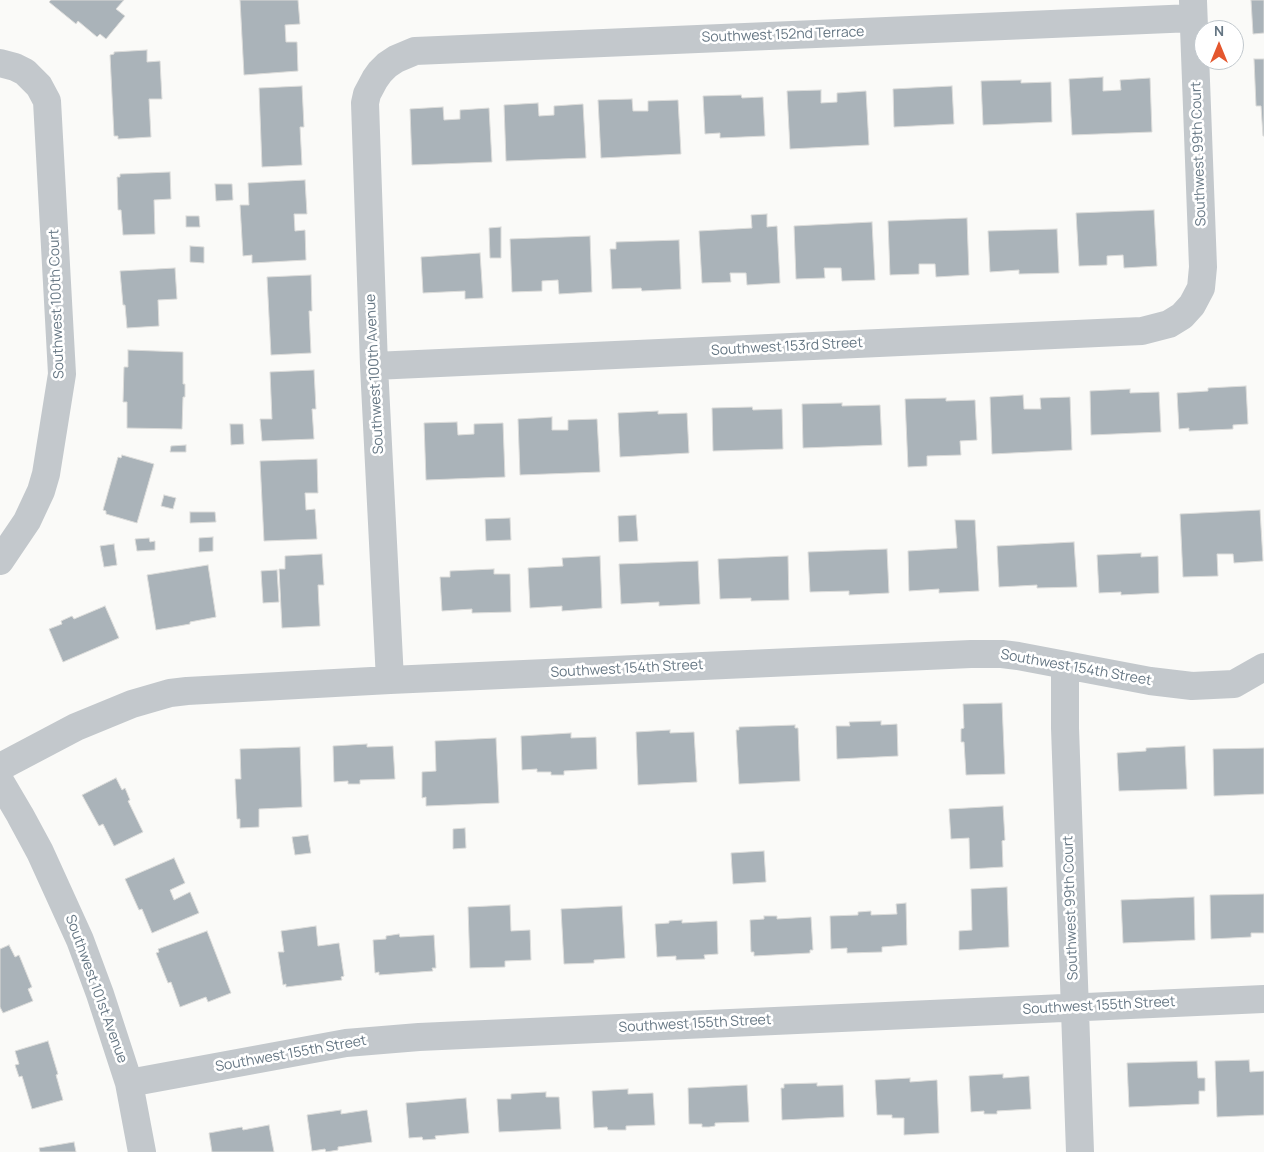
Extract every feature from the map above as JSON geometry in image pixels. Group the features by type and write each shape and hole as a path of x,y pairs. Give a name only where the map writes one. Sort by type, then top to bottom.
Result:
{"street":[{"name":"Southwest 152nd Terrace","path":"380,72 396,59 415,51 1193,9"},
{"name":"Southwest 99th Court","path":"1192,305 1201,288 1204,267 1193,9"},
{"name":"Southwest 100th Court","path":"0,63 25,72 39,86 47,102 62,374 46,474 41,491 27,521 0,561"},
{"name":"Southwest 100th Avenue","path":"380,72 367,94 365,103 374,366 390,680"},
{"name":"Southwest 153rd Street","path":"374,366 1142,331 1176,321 1192,305"},
{"name":"Southwest 154th Street","path":"0,767 76,727 132,704 187,690 971,654 1002,654 1150,681 1192,686 1234,684 1264,668"},
{"name":"Southwest 99th Court","path":"1065,664 1065,728 1080,1152"},
{"name":"Southwest 101st Avenue","path":"0,781 40,852 80,940 129,1083 142,1152"},
{"name":"Southwest 155th Street","path":"129,1083 308,1049 365,1041 492,1033 1264,999"}],"building":[{"path":"51,0 124,0 116,9 125,16 106,39 100,34 97,37 78,21 76,24 49,2"},
{"path":"240,0 298,0 300,24 285,25 286,42 297,42 298,71 244,75"},
{"path":"1251,0 1264,0 1264,33 1253,34"},
{"path":"147,50 147,62 160,61 162,99 149,99 151,137 118,139 118,136 114,136 110,55 114,54 114,52"},
{"path":"1254,59 1264,59 1264,136 1261,106 1256,106"},
{"path":"1103,77 1103,91 1121,90 1120,80 1150,78 1152,132 1072,135 1069,79"},
{"path":"1021,80 1021,83 1051,82 1052,122 983,125 981,81"},
{"path":"302,86 304,127 300,127 302,165 262,167 259,88"},
{"path":"952,86 954,124 894,127 893,89"},
{"path":"821,90 821,103 837,102 837,93 866,91 869,145 790,149 787,91"},
{"path":"741,95 742,98 763,97 765,136 720,138 720,133 705,134 703,96"},
{"path":"632,99 633,111 648,111 648,101 678,100 681,154 601,158 598,100"},
{"path":"538,103 539,116 554,115 554,106 583,104 586,158 506,161 504,105"},
{"path":"443,107 444,120 460,119 460,110 489,108 492,162 412,165 410,109"},
{"path":"170,172 171,199 154,200 155,234 123,235 121,210 118,210 117,177 120,177 120,174"},
{"path":"305,180 307,214 294,214 295,231 305,230 306,260 252,263 252,255 243,256 240,205 249,205 248,183"},
{"path":"215,184 232,184 233,200 216,201"},
{"path":"1154,210 1157,266 1124,268 1123,255 1107,256 1107,265 1079,266 1076,213"},
{"path":"767,214 767,227 777,226 780,283 747,285 746,273 730,273 731,282 702,283 699,231 752,228 751,215"},
{"path":"186,216 199,216 200,227 186,227"},
{"path":"967,218 969,275 936,277 935,264 919,264 919,274 890,275 888,221"},
{"path":"872,222 875,280 842,281 841,268 824,268 825,278 796,279 794,226"},
{"path":"501,227 501,258 490,258 489,228"},
{"path":"1057,229 1059,273 1019,274 1019,270 990,272 988,231"},
{"path":"590,236 592,292 559,294 558,280 542,281 542,291 512,292 510,239"},
{"path":"679,240 681,289 642,291 641,288 612,289 610,249 616,249 616,242"},
{"path":"190,246 204,247 204,263 190,262"},
{"path":"480,253 483,298 465,299 465,291 423,293 421,257"},
{"path":"175,268 177,299 158,300 159,326 127,328 120,271"},
{"path":"311,275 312,311 309,311 311,353 271,355 267,277"},
{"path":"128,350 183,352 185,397 183,397 182,429 127,428 127,402 123,402 124,367 128,367"},
{"path":"314,370 316,409 312,409 314,439 262,441 260,419 272,419 270,372"},
{"path":"1246,386 1248,424 1233,425 1233,429 1189,431 1189,428 1179,429 1177,393 1208,391 1208,388"},
{"path":"1130,389 1130,393 1159,392 1161,432 1091,435 1090,391"},
{"path":"1023,395 1024,409 1041,409 1040,398 1070,397 1072,450 992,454 990,397"},
{"path":"946,398 946,401 975,400 977,440 960,441 961,455 927,456 927,466 908,467 905,399"},
{"path":"842,403 842,406 880,405 882,445 803,448 802,404"},
{"path":"752,407 753,410 782,409 783,449 713,451 712,408"},
{"path":"658,411 658,414 687,413 689,453 620,457 618,413"},
{"path":"552,417 552,430 568,430 568,420 597,419 600,472 520,475 518,419"},
{"path":"457,422 458,435 474,434 474,424 503,423 505,477 426,480 424,423"},
{"path":"230,424 243,424 244,444 231,445"},
{"path":"186,445 186,452 170,452 171,446"},
{"path":"122,455 154,464 137,523 106,514 106,511 103,510 118,457 121,458"},
{"path":"317,459 318,493 305,493 306,510 315,509 317,539 264,541 260,461"},
{"path":"164,495 176,498 173,509 161,506"},
{"path":"1260,510 1263,561 1234,563 1233,554 1217,554 1218,576 1183,577 1180,514"},
{"path":"190,512 215,512 216,522 190,523"},
{"path":"636,515 638,541 619,542 618,516"},
{"path":"510,518 511,540 486,541 485,519"},
{"path":"955,520 975,520 979,591 939,593 939,589 909,591 908,551 957,548"},
{"path":"213,537 213,551 199,552 199,538"},
{"path":"149,538 150,542 155,541 155,550 137,551 135,539"},
{"path":"1074,542 1077,587 1037,588 1037,585 999,587 997,546"},
{"path":"114,544 117,565 104,567 100,546"},
{"path":"887,549 889,593 849,595 849,591 810,592 808,552"},
{"path":"1141,553 1141,557 1158,556 1159,593 1121,595 1121,592 1099,593 1097,555"},
{"path":"322,554 324,585 318,585 320,626 282,628 279,569 285,569 285,556"},
{"path":"600,556 602,608 562,611 562,606 530,608 528,568 563,566 562,558"},
{"path":"788,556 789,600 751,601 751,598 720,599 718,559"},
{"path":"698,561 700,604 659,606 659,602 621,604 619,564"},
{"path":"208,565 216,617 156,630 147,575"},
{"path":"494,569 494,574 510,574 511,612 472,613 472,609 442,611 440,577 450,577 450,571"},
{"path":"277,570 279,602 263,603 261,571"},
{"path":"105,606 119,638 63,662 49,629 62,624 61,621 72,616 74,619"},
{"path":"1002,703 1005,774 966,775 964,742 961,742 961,729 964,728 963,704"},
{"path":"881,721 881,725 897,724 898,756 837,759 836,726 850,726 849,722"},
{"path":"795,725 795,728 798,728 800,781 739,784 736,730 739,730 739,727"},
{"path":"670,730 670,733 694,732 697,782 638,785 636,732"},
{"path":"571,733 571,738 596,737 597,769 564,771 564,775 551,775 551,772 537,772 537,769 522,770 521,736"},
{"path":"496,738 499,803 426,806 426,797 422,798 422,772 436,771 435,741"},
{"path":"367,744 367,747 393,746 395,779 360,780 360,784 348,784 348,781 334,782 333,746"},
{"path":"1185,746 1187,789 1119,791 1117,753 1146,751 1146,748"},
{"path":"300,747 302,807 259,809 259,827 240,828 240,819 237,819 235,779 241,779 240,749"},
{"path":"1264,748 1264,794 1214,796 1213,749"},
{"path":"116,778 122,790 125,788 130,800 128,801 143,832 114,846 103,824 99,826 82,795"},
{"path":"1003,806 1005,840 1002,841 1003,867 970,869 969,838 951,839 949,809"},
{"path":"465,828 466,848 453,849 453,829"},
{"path":"308,835 311,853 295,855 292,837"},
{"path":"764,851 766,882 733,884 731,853"},
{"path":"174,858 185,883 170,890 174,900 190,892 199,913 152,933 142,909 139,910 125,879"},
{"path":"1007,887 1009,947 959,950 959,931 972,930 971,889"},
{"path":"1264,894 1264,933 1251,933 1251,937 1211,939 1210,895"},
{"path":"1194,897 1195,940 1123,943 1121,900"},
{"path":"906,903 907,945 882,947 882,952 847,953 847,948 831,949 830,916 858,915 858,912 871,911 871,915 897,914 896,904"},
{"path":"510,905 511,931 530,930 531,960 505,961 505,967 470,968 468,907"},
{"path":"622,906 625,958 594,960 594,963 564,964 561,909"},
{"path":"764,916 777,916 777,919 811,917 813,950 810,950 810,953 754,956 754,952 751,952 750,920 764,919"},
{"path":"682,920 682,923 717,921 718,954 704,955 705,959 676,960 676,956 657,957 655,924"},
{"path":"316,926 318,946 339,943 344,976 341,977 342,980 286,987 286,984 283,985 278,952 284,952 281,931"},
{"path":"207,931 231,993 208,1002 206,997 180,1007 171,982 168,983 156,953 159,952 158,949"},
{"path":"399,934 400,937 434,935 436,968 432,968 433,971 379,975 379,972 375,973 373,940 386,939 386,936"},
{"path":"9,945 15,957 19,955 32,987 28,989 33,1001 3,1013 0,1007 0,949"},
{"path":"48,1041 58,1074 56,1075 63,1100 32,1109 22,1076 19,1077 15,1065 19,1064 15,1051"},
{"path":"1249,1060 1250,1072 1264,1071 1264,1115 1217,1117 1215,1061"},
{"path":"1197,1061 1198,1078 1205,1078 1205,1091 1199,1091 1199,1104 1129,1107 1127,1063"},
{"path":"1003,1074 1003,1078 1029,1076 1031,1109 997,1111 997,1114 984,1114 984,1111 971,1112 969,1076"},
{"path":"910,1078 910,1082 937,1080 939,1133 904,1135 904,1118 892,1118 892,1115 877,1115 875,1080"},
{"path":"817,1083 817,1086 843,1085 844,1117 782,1120 781,1088 784,1088 784,1084"},
{"path":"747,1085 749,1122 715,1123 715,1126 709,1127 702,1127 702,1124 689,1124 688,1088"},
{"path":"628,1089 628,1094 653,1093 655,1125 626,1126 626,1130 608,1130 607,1127 594,1128 592,1091"},
{"path":"546,1092 546,1097 559,1097 561,1129 499,1132 497,1099 511,1099 511,1094"},
{"path":"466,1098 469,1133 435,1136 436,1139 409,1138 406,1103"},
{"path":"341,1110 341,1114 367,1110 372,1142 338,1147 338,1150 326,1152 325,1149 312,1151 307,1115"},
{"path":"269,1125 274,1152 212,1152 209,1133 242,1127 243,1130"},
{"path":"74,1142 76,1152 40,1152 39,1148"}]}
